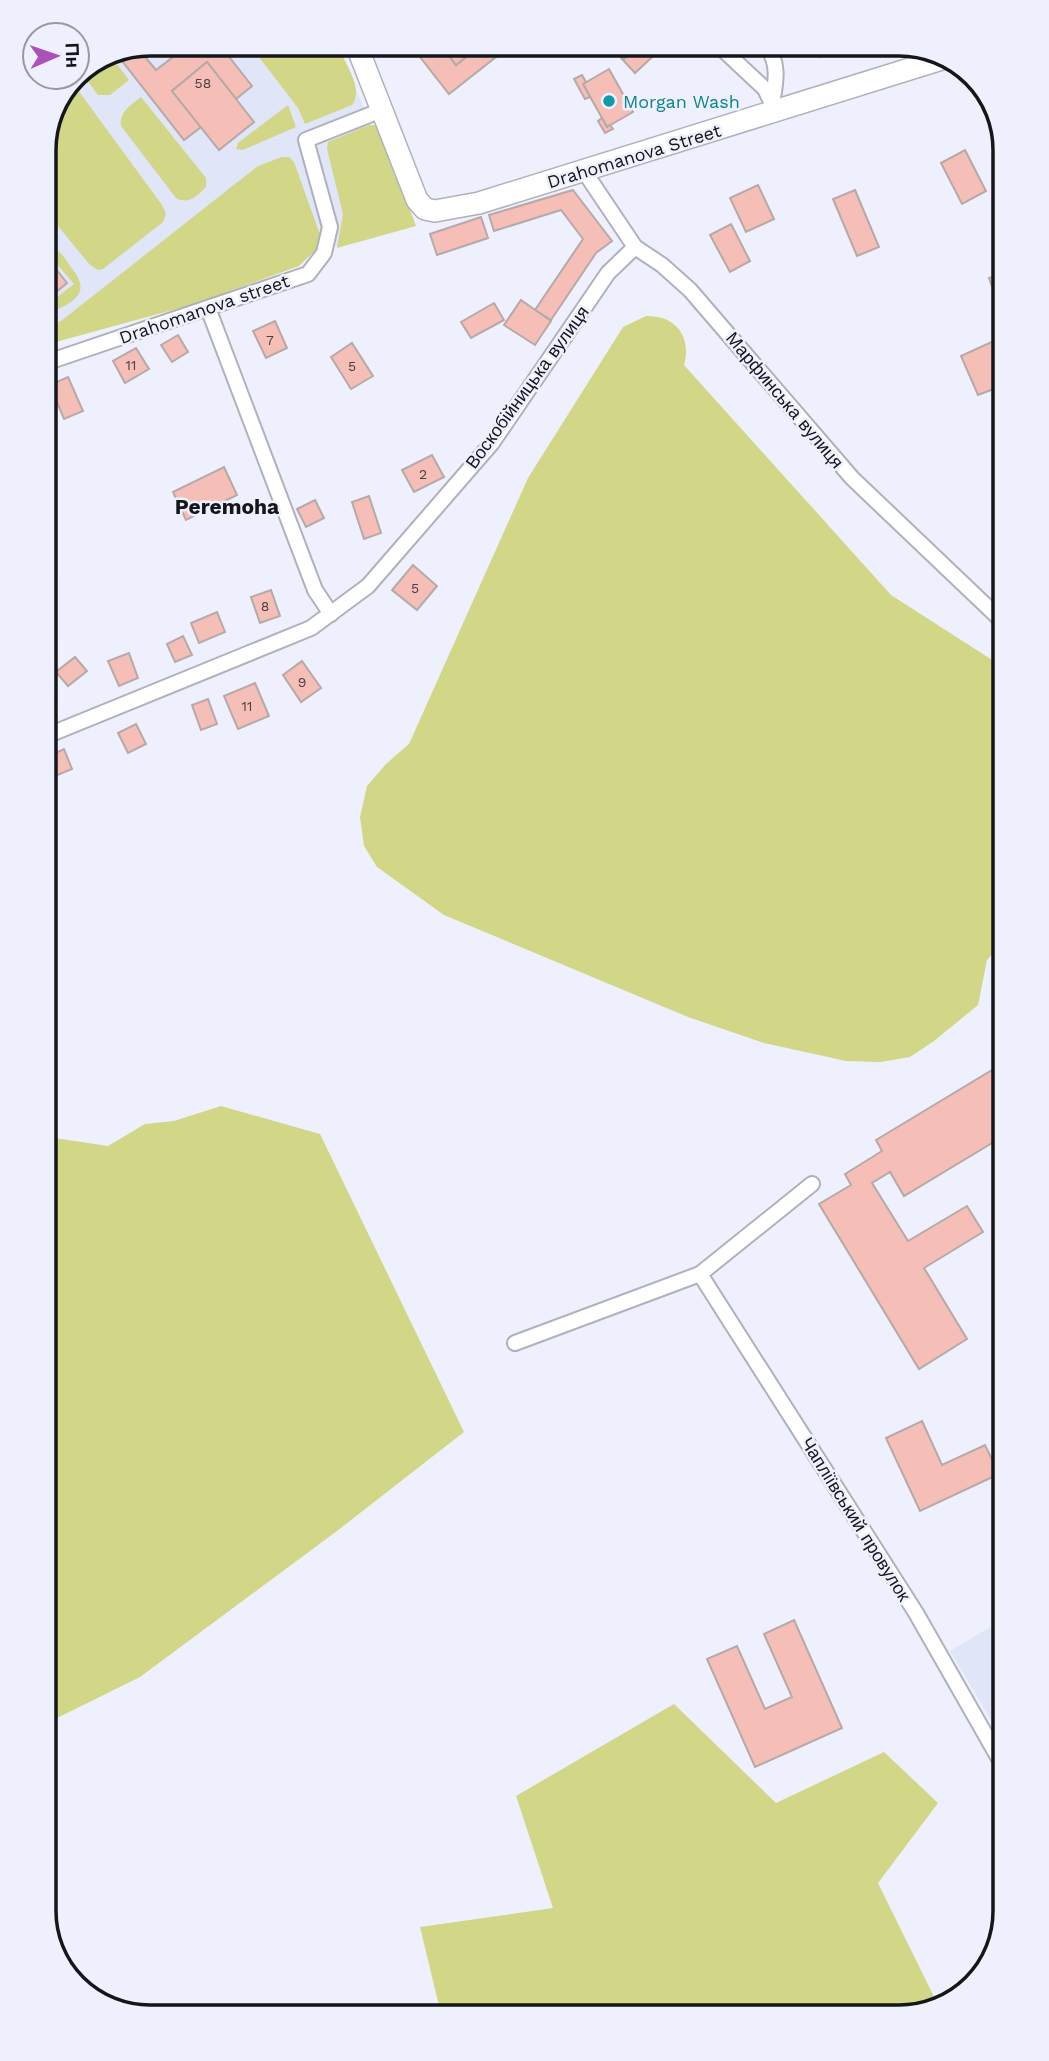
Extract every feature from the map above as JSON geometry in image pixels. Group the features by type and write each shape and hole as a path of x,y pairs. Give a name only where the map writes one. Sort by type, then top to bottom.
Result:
{"street":[{"name":"Drahomanova Street","path":"361,56 417,200 429,210 444,211 584,171 774,108 931,62"},
{"path":"732,56 754,76 774,108"},
{"path":"772,56 776,70 774,108"},
{"name":"Drahomanova street","path":"56,359 308,274 328,245 330,227 306,140 382,110"},
{"name":"Марфинська вулиця","path":"584,171 635,247 662,265 690,290 852,478 908,535 993,613"},
{"name":"Воскобійницька вулиця","path":"56,732 312,628 368,586 492,443 608,273 635,247"},
{"path":"208,308 315,590 331,614"},
{"path":"515,1343 700,1273 812,1184"},
{"name":"Чапліївський провулок","path":"700,1273 916,1613 993,1748"}],"shaded area":[{"path":"150,56 343,56 410,223 56,334 56,144 59,125 66,108 77,91 91,91 91,77 120,61"},
{"path":"993,1626 993,1723 950,1651"}],"green space":[{"path":"258,56 343,56 355,83 352,105 305,124 298,108"},
{"path":"116,63 129,80 110,95 98,95 91,86 91,77"},
{"path":"77,91 166,214 163,222 103,269 98,270 90,265 56,224 56,144 59,125"},
{"path":"141,97 206,178 206,187 192,198 176,198 121,126 124,113"},
{"path":"288,105 296,127 243,150 236,149 238,143"},
{"path":"369,125 376,125 380,130 416,226 337,248 343,214 327,149 328,142"},
{"path":"282,157 289,157 294,162 323,243 299,266 191,305 56,342 56,323 258,166"},
{"path":"56,248 77,276 80,291 71,302 56,310 56,298 74,284 56,263"},
{"path":"646,316 666,319 673,324 686,345 684,365 891,595 993,661 993,953 987,960 978,1005 910,1057 881,1062 846,1061 764,1043 688,1017 444,915 377,867 364,846 360,817 367,786 386,764 409,744 528,478 623,327"},
{"path":"221,1106 320,1134 464,1432 337,1531 140,1677 56,1719 56,1138 108,1146 145,1124 174,1121"},
{"path":"674,1704 776,1803 884,1752 938,1803 878,1883 935,1998 899,2005 439,2005 420,1927 553,1908 516,1796"}],"building":[{"path":"174,56 228,56 252,86 236,99 207,62 172,91 201,127 184,140 122,61 145,57 156,70"},
{"path":"449,56 456,65 467,56 496,57 449,94 420,57"},
{"path":"449,56 467,56 456,65"},
{"path":"628,56 653,56 635,73 623,60"},
{"path":"207,62 254,122 219,150 172,91"},
{"name":"Morgan Wash","path":"609,69 633,112 607,127 583,84"},
{"path":"582,75 586,82 583,84 590,97 585,99 574,79"},
{"path":"602,118 607,127 610,125 613,129 605,133 598,121"},
{"path":"965,150 986,191 962,204 941,163"},
{"path":"758,185 774,219 746,232 730,198"},
{"path":"573,190 612,241 596,253 551,320 535,310 583,239 561,210 494,231 489,215"},
{"path":"855,190 879,247 857,256 833,199"},
{"path":"481,217 488,238 437,255 430,234"},
{"path":"731,224 750,261 730,272 710,235"},
{"path":"56,269 67,283 56,292"},
{"path":"521,300 551,321 535,345 504,325"},
{"path":"494,303 504,320 471,338 461,322"},
{"path":"275,321 287,348 266,358 253,331"},
{"path":"178,335 188,352 172,362 161,345"},
{"path":"993,341 993,389 978,395 961,356"},
{"path":"352,343 373,376 351,389 331,357"},
{"path":"136,348 149,369 125,383 113,361"},
{"path":"68,377 83,411 64,419 56,400 56,382"},
{"path":"432,455 444,477 414,492 402,470"},
{"path":"224,467 237,495 186,520 173,492"},
{"path":"369,496 381,533 364,539 352,502"},
{"path":"315,500 324,518 306,527 297,509"},
{"path":"413,565 437,586 417,610 392,590"},
{"path":"271,590 280,616 260,623 251,597"},
{"path":"217,612 225,632 199,643 191,623"},
{"path":"183,636 192,655 175,662 167,644"},
{"path":"129,653 138,678 119,686 108,661"},
{"path":"75,657 87,671 68,686 56,672"},
{"path":"302,661 321,688 301,702 283,675"},
{"path":"255,683 269,716 238,729 224,696"},
{"path":"208,699 217,724 201,730 192,705"},
{"path":"136,724 146,744 128,753 118,733"},
{"path":"64,749 72,769 56,776 56,753"},
{"path":"993,1069 993,1142 904,1196 890,1172 872,1183 908,1241 967,1206 983,1232 924,1268 967,1339 919,1369 819,1204 851,1185 845,1174 882,1151 876,1140"},
{"path":"922,1421 942,1465 985,1445 993,1462 993,1477 920,1511 886,1438"},
{"path":"794,1620 842,1728 755,1767 707,1659 737,1646 765,1709 792,1697 764,1634"}],"place":[{"name":"Morgan Wash","path":"609,101"}],"district":[{"name":"Peremoha","path":"227,506"}]}
